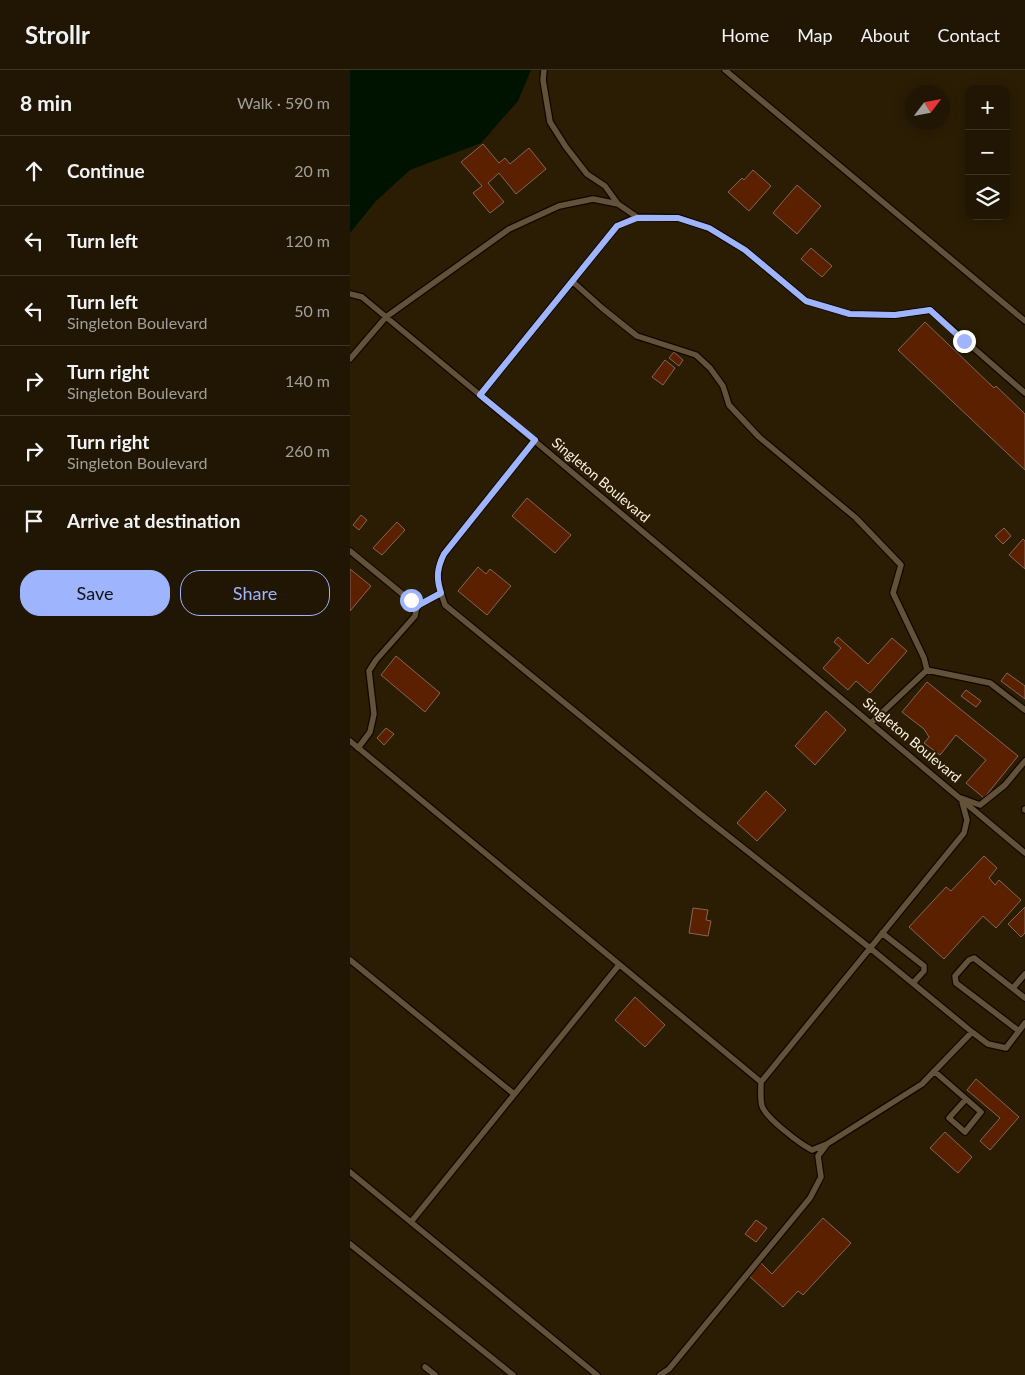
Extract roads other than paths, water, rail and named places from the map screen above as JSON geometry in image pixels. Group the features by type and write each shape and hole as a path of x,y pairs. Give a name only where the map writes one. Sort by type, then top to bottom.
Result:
{"lane":[{"path":"544,70 543,80 550,122 587,174 605,186 618,204 637,218"},
{"path":"725,70 1025,321"},
{"path":"350,359 386,317 509,230 559,206 593,199 618,204"},
{"path":"480,395 617,226 637,218 678,218 709,228 745,250 806,301 850,314 895,315 930,310 1025,393"},
{"path":"572,281 636,336 696,355 710,368 723,386 729,405 759,438 856,518 901,565 893,593 924,658 927,670"},
{"name":"Singleton Boulevard","path":"350,294 362,297 535,440 1025,853"},
{"path":"535,440 444,554 438,567 438,586 444,605 699,813 988,1044 1006,1048 1025,1023"},
{"path":"350,551 417,606"},
{"path":"417,606 441,593"},
{"path":"358,748 370,732 374,714 369,671 376,660 415,616 417,606"},
{"path":"927,670 990,683 1025,710"},
{"path":"871,723 927,670"},
{"path":"350,742 761,1082"},
{"path":"961,798 980,805 1006,785 1025,761"},
{"path":"1018,769 1025,774"},
{"path":"961,798 967,820 964,833 761,1082 762,1106 770,1119 802,1145 812,1150 827,1144 922,1084 972,1032"},
{"path":"882,933 924,966 924,971 913,983"},
{"path":"1019,1031 956,982 955,976 969,960 974,958 1025,998"},
{"path":"350,960 514,1094"},
{"path":"411,1222 619,965"},
{"path":"1013,988 1025,974"},
{"path":"934,1071 981,1112 965,1132 949,1118 966,1099"},
{"path":"660,1375 669,1369 810,1198 821,1177 818,1156 827,1144"},
{"path":"350,1172 597,1375"},
{"path":"350,1244 513,1375"},
{"path":"425,1367 434,1375"}]}
